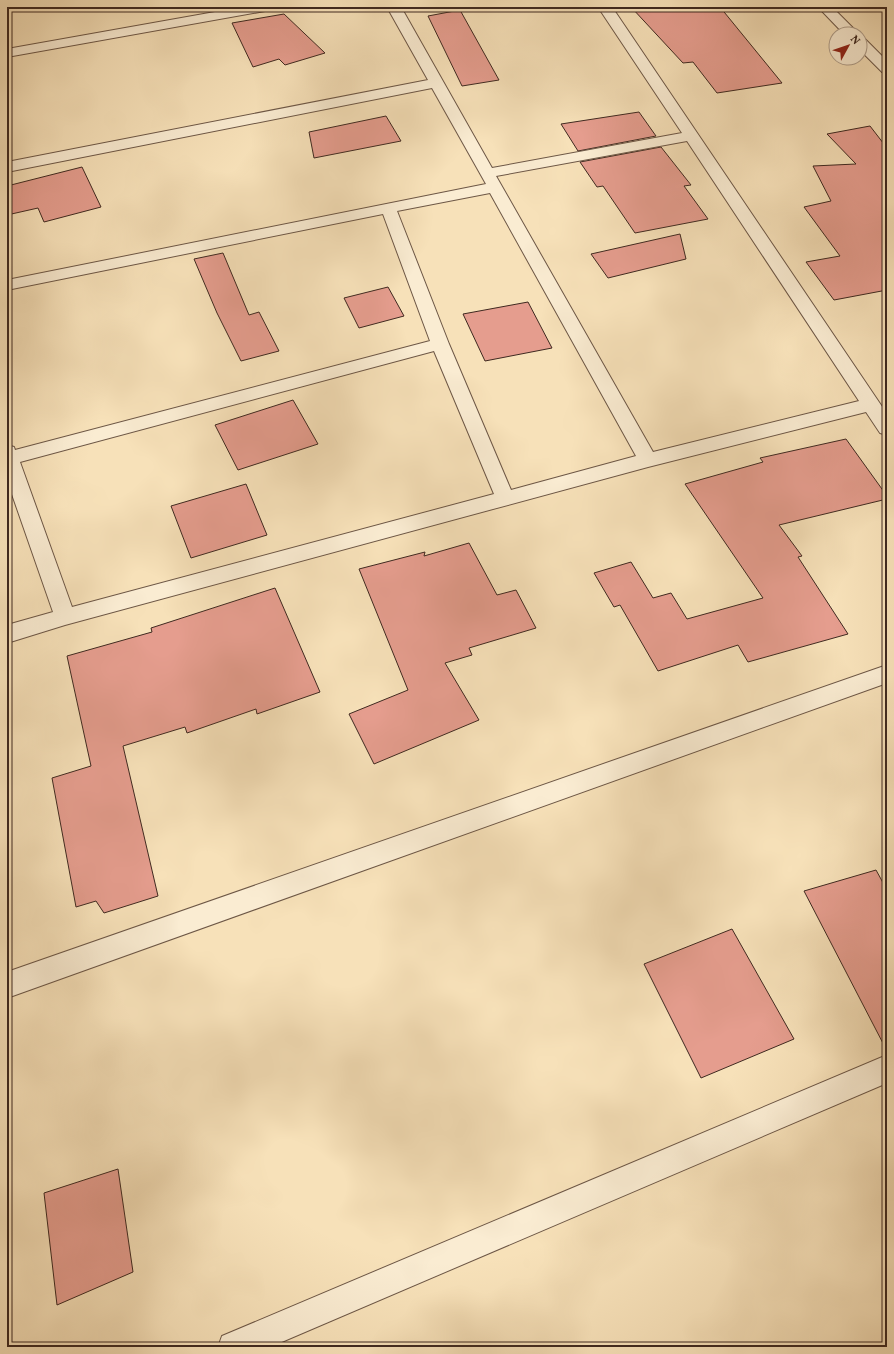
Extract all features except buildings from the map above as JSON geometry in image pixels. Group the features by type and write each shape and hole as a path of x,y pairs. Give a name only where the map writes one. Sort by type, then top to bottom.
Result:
{"street":[{"path":"7,53 265,7"},
{"path":"394,7 648,460"},
{"path":"605,7 887,428"},
{"path":"825,7 844,26"},
{"path":"868,50 887,69"},
{"path":"7,167 436,83"},
{"path":"7,285 388,208 491,180 691,136"},
{"path":"388,208 440,344 505,498"},
{"path":"65,616 8,455 440,344"},
{"path":"7,634 65,616 505,498 648,460 871,404"},
{"path":"7,985 887,674"},
{"path":"233,1347 887,1069"}]}
